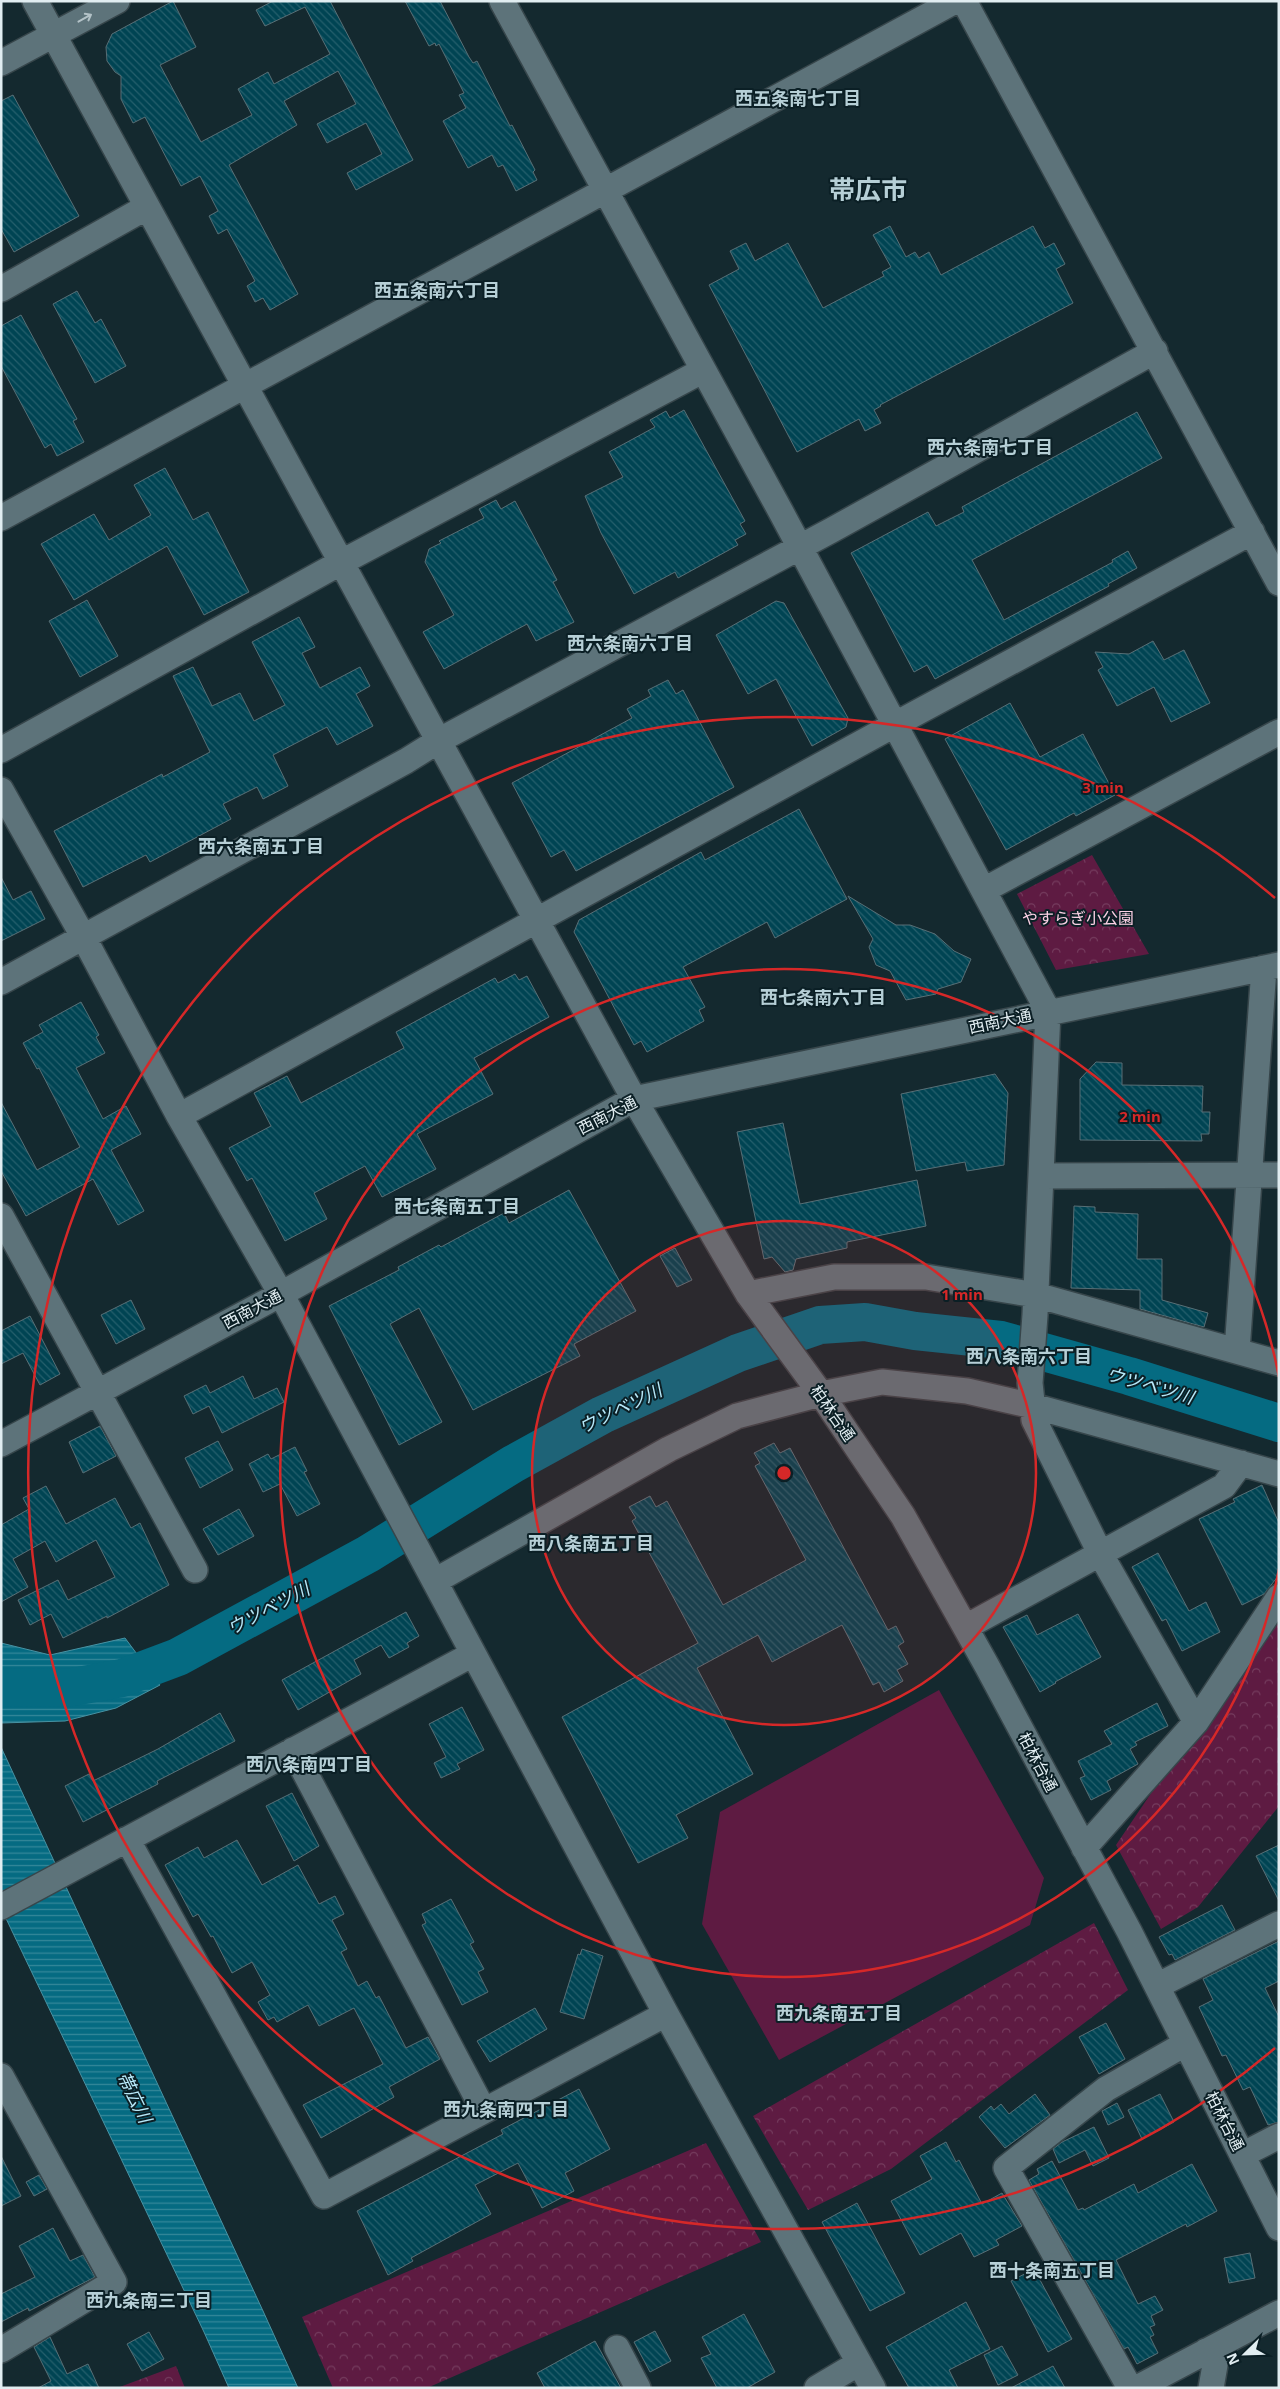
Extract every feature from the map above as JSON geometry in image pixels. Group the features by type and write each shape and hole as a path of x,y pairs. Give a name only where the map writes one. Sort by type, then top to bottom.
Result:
{"street":[{"name":"柏林台通","path":"35,1 634,1099 748,1294 903,1516 966,1627 1157,1986 1279,2228"},
{"path":"1,63 117,1"},
{"path":"502,1 702,371 800,546 1048,1012 1031,1394 1034,1420 1101,1555 1196,1722"},
{"path":"1,518 955,1"},
{"path":"964,1 1279,583"},
{"path":"1,289 148,207"},
{"path":"1,982 1155,351"},
{"path":"1,750 340,563 702,371"},
{"path":"179,1116 894,725 1252,532"},
{"path":"984,890 1279,732"},
{"path":"1,790 84,938 179,1116 281,1294 666,2014 873,2388"},
{"path":"1237,1351 1251,1174 1271,966"},
{"name":"西南大通","path":"1,1444 281,1294 634,1099 1271,966"},
{"path":"1041,1176 1279,1175"},
{"path":"1,1216 195,1570"},
{"path":"748,1294 834,1277 884,1275 926,1277 1036,1305 1237,1351 1279,1363"},
{"path":"429,1571 669,1449 738,1416 814,1386 882,1382 967,1391 1031,1394 1279,1474"},
{"path":"966,1627 1101,1555 1224,1486 1241,1463"},
{"path":"1084,1848 1196,1722 1279,1597"},
{"path":"1,1907 473,1654"},
{"path":"293,1750 484,2110"},
{"path":"127,1838 324,2196 666,2014"},
{"path":"1157,1986 1279,1924"},
{"path":"1130,2388 1006,2168 1106,2089 1185,2044"},
{"path":"1,2076 114,2282 1,2350"},
{"path":"1242,2155 1279,2136"},
{"path":"1137,2388 1279,2313"},
{"path":"617,2348 638,2388"},
{"path":"1206,2351 1215,2365 1211,2388"},
{"path":"817,2388 859,2363"}],"green space":[{"name":"やすらぎ小公園","path":"1092,855 1149,954 1056,970 1017,894"},
{"path":"1279,1604 1279,1806 1198,1907 1161,1929 1116,1845"},
{"path":"939,1690 1044,1878 1030,1925 779,2060 702,1924 720,1812"},
{"path":"1094,1923 1128,1990 891,2169 808,2210 753,2116"},
{"path":"706,2143 761,2242 427,2388 333,2388 302,2317"},
{"path":"176,2366 185,2388 117,2388"}],"water":[{"path":"125,1638 160,1685 116,1708 65,1721 1,1723 1,1643 50,1655"},
{"name":"帯広川","path":"1,1747 298,2388 229,2388 1,1908"}],"building":[{"path":"173,1 196,47 160,65 201,142 252,115 238,89 268,72 274,84 330,54 305,7 265,26 256,10 273,1 330,1 413,160 356,190 347,173 382,154 366,123 327,143 317,124 356,104 338,71 284,101 297,125 229,165 298,294 270,310 263,298 255,302 247,286 255,281 227,229 218,234 209,216 218,211 200,176 181,186 145,117 133,123 121,99 121,76 115,72 107,61 106,47 112,34"},
{"path":"405,1 440,1 469,57 473,63 477,61 510,126 512,125 535,170 533,172 537,180 516,191 503,165 498,167 492,155 468,168 443,121 466,108 459,95 464,93 439,44 436,46 435,43 429,46"},
{"path":"13,95 79,216 14,252 1,229 1,101"},
{"path":"890,226 906,257 915,252 919,258 929,252 941,275 1033,226 1045,248 1054,243 1065,264 1056,269 1073,303 880,405 874,410 881,423 865,431 859,419 797,452 709,285 739,269 730,251 746,243 755,261 788,243 823,308 884,276 882,272 891,267 873,235"},
{"path":"77,291 95,323 101,319 126,366 95,383 53,304"},
{"path":"21,315 77,419 73,421 84,442 57,456 51,444 45,448 1,366 1,326"},
{"path":"684,410 745,521 740,524 746,534 735,540 738,545 678,578 675,572 634,594 601,533 585,496 623,477 609,452 655,427 650,420 666,411 670,418"},
{"path":"1137,412 1162,458 972,560 1004,620 1113,562 1112,560 1128,551 1137,568 1108,584 1109,586 935,679 927,665 914,672 851,553 928,512 936,526 964,512 962,507"},
{"path":"165,468 193,520 208,512 249,592 204,615 167,546 74,600 41,544 94,514 109,540 151,515 134,485"},
{"path":"496,500 501,509 515,501 557,580 553,582 574,622 536,641 527,624 444,669 423,632 454,615 425,562 429,549 441,543 439,541 484,518 479,509"},
{"path":"87,600 118,656 80,677 49,621"},
{"path":"776,601 784,603 848,718 846,727 812,746 776,679 748,694 716,635"},
{"path":"299,617 315,647 302,653 320,688 360,667 370,686 356,694 373,726 337,745 327,727 273,755 288,786 263,799 257,787 223,804 231,819 150,862 146,855 83,887 54,831 162,774 163,777 210,752 173,676 193,667 212,706 240,693 254,721 285,705 252,642"},
{"path":"1153,641 1164,660 1184,650 1210,703 1171,722 1154,687 1117,706 1098,670 1103,667 1095,652 1129,654"},
{"path":"668,680 676,694 683,690 734,787 576,871 564,850 551,857 512,783 632,718 627,709 651,696 648,690"},
{"path":"1010,703 1040,757 1083,734 1115,795 1076,816 1074,813 1006,850 945,739"},
{"path":"799,809 847,899 775,938 767,922 683,967 705,1007 699,1010 704,1021 647,1052 641,1041 634,1045 574,932 579,920 701,852 705,860"},
{"path":"1,877 13,900 31,891 45,919 1,941"},
{"path":"848,896 896,925 910,925 935,934 954,951 971,959 961,982 938,989 936,994 906,1000 890,971 876,965 869,947 873,939"},
{"path":"515,974 519,980 527,976 549,1017 474,1058 493,1094 417,1134 436,1169 382,1197 365,1166 314,1193 327,1219 285,1241 252,1178 247,1181 229,1148 271,1126 254,1093 287,1076 301,1103 404,1048 396,1032 495,978 498,983"},
{"path":"81,1002 99,1035 96,1037 105,1053 76,1068 103,1119 126,1106 141,1134 111,1150 144,1211 118,1225 93,1179 26,1216 1,1171 1,1102 37,1170 80,1147 39,1068 37,1069 23,1043 43,1032 39,1025"},
{"path":"1096,1062 1122,1063 1122,1085 1203,1086 1202,1112 1210,1112 1209,1134 1201,1134 1202,1141 1080,1140 1080,1079"},
{"path":"995,1074 1008,1093 1004,1165 967,1171 965,1162 916,1171 901,1094"},
{"path":"783,1123 800,1204 917,1180 926,1226 847,1242 847,1248 796,1259 793,1270 785,1272 772,1257 764,1259 737,1132"},
{"path":"569,1190 636,1311 574,1344 580,1356 473,1410 419,1308 390,1324 442,1422 399,1445 329,1306 399,1270 398,1267 439,1245 441,1247 504,1213 509,1223"},
{"path":"1074,1206 1095,1207 1095,1212 1138,1214 1137,1259 1162,1259 1162,1300 1208,1313 1204,1327 1140,1309 1140,1290 1071,1288"},
{"path":"675,1248 692,1280 677,1287 660,1256"},
{"path":"131,1300 145,1329 116,1344 101,1315"},
{"path":"30,1316 60,1374 40,1385 23,1353 1,1364 1,1331"},
{"path":"243,1376 254,1399 277,1388 284,1402 222,1433 209,1406 193,1414 184,1396 206,1385 210,1393"},
{"path":"100,1426 116,1456 83,1473 69,1442"},
{"path":"218,1441 233,1470 200,1488 185,1458"},
{"path":"774,1443 780,1453 790,1448 888,1630 896,1626 904,1642 898,1646 908,1664 897,1670 903,1681 884,1692 879,1682 873,1685 842,1625 772,1662 758,1635 697,1668 753,1774 676,1815 688,1838 638,1863 562,1717 698,1643 632,1521 636,1518 629,1507 650,1496 656,1507 667,1501 723,1605 806,1560 755,1466 760,1463 754,1453"},
{"path":"295,1447 307,1471 304,1472 320,1504 297,1516 280,1484 263,1492 249,1464 268,1454 271,1459"},
{"path":"1262,1485 1279,1523 1279,1575 1264,1594 1242,1605 1199,1519 1235,1502 1233,1499"},
{"path":"46,1486 66,1524 115,1498 131,1528 140,1523 169,1585 107,1618 107,1616 63,1638 51,1614 30,1625 18,1600 58,1580 68,1600 115,1577 96,1540 56,1562 45,1541 13,1559 28,1587 1,1602 1,1525 29,1509 23,1498"},
{"path":"239,1509 254,1536 218,1555 203,1529"},
{"path":"1158,1553 1189,1611 1206,1602 1220,1632 1182,1651 1166,1619 1162,1621 1132,1567"},
{"path":"406,1612 419,1636 407,1643 409,1647 389,1658 381,1645 354,1660 361,1674 298,1710 282,1680"},
{"path":"1078,1614 1101,1657 1040,1692 1003,1627 1027,1615 1037,1635"},
{"path":"1157,1703 1168,1726 1135,1742 1137,1745 1130,1749 1138,1764 1107,1781 1111,1790 1091,1800 1080,1778 1085,1776 1078,1761 1112,1744 1104,1731"},
{"path":"462,1707 484,1750 457,1764 460,1769 441,1778 434,1763 446,1757 429,1724"},
{"path":"220,1713 235,1741 157,1781 158,1784 83,1822 65,1786 89,1774 93,1781 158,1749"},
{"path":"292,1793 319,1846 294,1861 266,1806"},
{"path":"237,1840 262,1885 298,1865 319,1904 335,1896 344,1914 332,1920 347,1949 341,1952 358,1986 367,1981 376,1998 379,1996 406,2048 428,2037 440,2059 389,2087 394,2097 321,2138 303,2105 383,2064 354,2008 319,2026 308,2005 277,2022 274,2017 268,2020 258,2002 270,1995 252,1962 232,1973 213,1936 211,1937 198,1914 193,1917 165,1865 198,1847 204,1858"},
{"path":"1279,1845 1279,1901 1256,1856"},
{"path":"451,1899 474,1942 470,1944 484,1969 478,1972 488,1992 462,2005 422,1925 426,1923 422,1914"},
{"path":"1222,1905 1235,1930 1175,1960 1172,1954 1169,1955 1159,1937"},
{"path":"1279,1941 1279,1981 1265,1988 1279,2017 1279,2122 1268,2125 1250,2087 1243,2090 1226,2055 1222,2056 1199,2007 1213,2000 1203,1979"},
{"path":"582,1949 603,1956 584,2019 560,2012 578,1954 580,1955"},
{"path":"535,2008 547,2029 490,2062 477,2041"},
{"path":"1106,2023 1125,2059 1099,2074 1079,2037"},
{"path":"579,2089 610,2149 565,2173 574,2191 542,2208 518,2163 475,2185 491,2214 411,2258 413,2261 388,2275 357,2211 503,2134 501,2130"},
{"path":"1035,2094 1050,2115 1005,2148 979,2117 991,2106 994,2110 1001,2104 1009,2114"},
{"path":"1160,2094 1174,2122 1142,2139 1128,2110"},
{"path":"1117,2103 1124,2117 1108,2125 1102,2111"},
{"path":"1094,2127 1109,2158 1093,2166 1085,2150 1059,2163 1053,2149 1062,2142"},
{"path":"946,2142 956,2162 959,2160 982,2204 1002,2193 1022,2226 996,2240 999,2245 974,2257 961,2233 920,2255 891,2201 932,2179 920,2156"},
{"path":"1,2156 21,2196 1,2206"},
{"path":"1052,2161 1078,2210 1083,2208 1084,2210 1134,2184 1138,2193 1192,2164 1217,2211 1187,2227 1186,2224 1116,2260 1138,2304 1155,2296 1163,2310 1151,2316 1155,2325 1150,2327 1154,2335 1150,2337 1158,2353 1137,2364 1128,2347 1124,2349 1029,2180 1039,2174 1037,2169"},
{"path":"39,2175 47,2189 34,2196 26,2182"},
{"path":"857,2203 905,2293 870,2311 822,2222"},
{"path":"53,2228 70,2261 83,2255 95,2277 29,2311 28,2308 1,2322 1,2294 35,2277 19,2246"},
{"path":"1250,2253 1255,2278 1229,2283 1224,2258"},
{"path":"1034,2269 1072,2339 1048,2352 1011,2281"},
{"path":"966,2302 990,2349 949,2370 958,2388 909,2388 886,2347"},
{"path":"744,2314 775,2372 747,2388 717,2388 701,2358 711,2354 702,2337"},
{"path":"655,2331 671,2361 650,2372 634,2342"},
{"path":"149,2332 164,2359 142,2371 127,2344"},
{"path":"50,2337 67,2374 88,2364 99,2388 38,2388 51,2381 34,2347"},
{"path":"595,2341 621,2388 545,2388 537,2373"},
{"path":"1002,2346 1018,2375 998,2385 984,2355"},
{"path":"1053,2366 1065,2388 1011,2388"}],"waterway":[{"name":"ウツベツ川","path":"1,1687 73,1687 122,1678 178,1657 368,1554 513,1464 602,1415 738,1353 820,1325 865,1322 915,1331 1001,1340 1129,1376 1279,1423"}],"district":[{"name":"西五条南七丁目","path":"798,98"},
{"name":"帯広市","path":"868,189"},
{"name":"西五条南六丁目","path":"437,290"},
{"name":"西六条南七丁目","path":"990,447"},
{"name":"西六条南六丁目","path":"630,643"},
{"name":"西六条南五丁目","path":"261,846"},
{"name":"西七条南六丁目","path":"823,997"},
{"name":"西七条南五丁目","path":"457,1206"},
{"name":"西八条南六丁目","path":"1029,1356"},
{"name":"西八条南五丁目","path":"591,1543"},
{"name":"西八条南四丁目","path":"309,1764"},
{"name":"西九条南五丁目","path":"839,2013"},
{"name":"西九条南四丁目","path":"506,2109"},
{"name":"西十条南五丁目","path":"1052,2270"},
{"name":"西九条南三丁目","path":"149,2300"}]}
